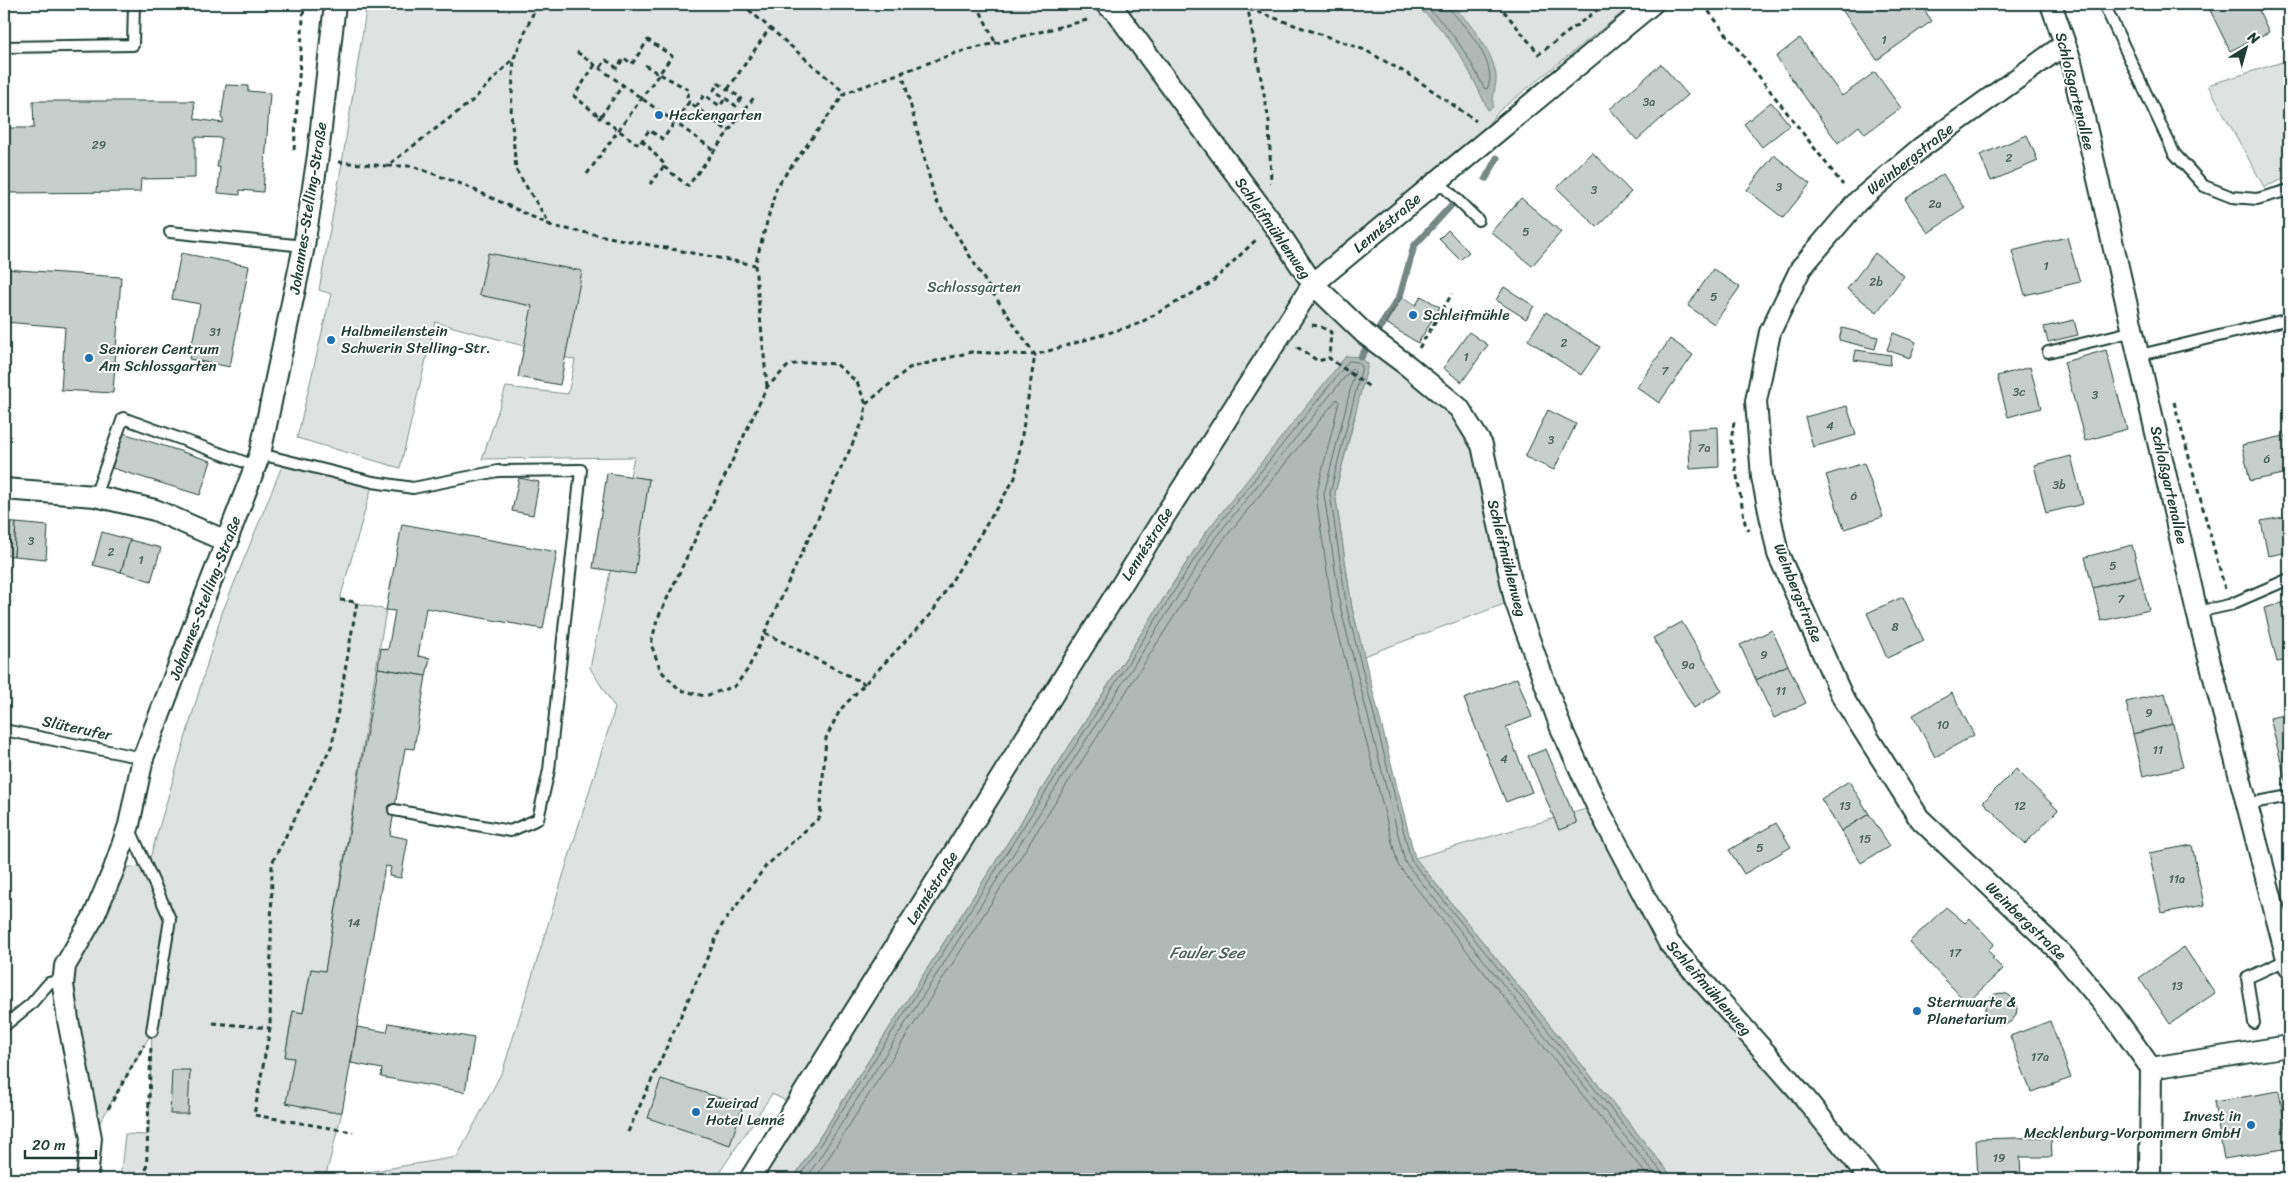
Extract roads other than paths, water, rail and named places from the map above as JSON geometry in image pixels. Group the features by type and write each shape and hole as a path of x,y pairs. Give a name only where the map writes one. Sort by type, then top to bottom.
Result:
{"street":[{"name":"Johannes-Stelling-Straße","path":"87,1179 91,1138 68,1020 63,979 65,966 94,916 114,869 129,825 143,758 228,542 257,460 304,246 318,156 334,4"},
{"name":"Lennéstraße","path":"750,1179 1174,500 1314,284 1445,187 1652,4"},
{"name":"Schloßgartenallee","path":"2050,4 2065,44 2117,269 2140,355 2197,612 2288,963"},
{"name":"Schleifmühlenweg","path":"1113,7 1273,224 1314,284 1365,334 1459,408 1482,445 1515,600 1561,728 1597,806 1668,944 1800,1092 1870,1179"},
{"name":"Weinbergstraße","path":"2065,44 1922,146 1858,201 1801,268 1770,332 1756,401 1762,477 1778,554 1843,698 1919,818 2062,954 2113,1015 2151,1068"},
{"path":"4,489 95,496 155,510 228,542"},
{"path":"2147,1179 2150,1172 2151,1068 2289,1046"}],"lane":[{"path":"4,47 133,45 134,4"},
{"path":"2104,4 2174,153 2204,186 2232,197 2256,199 2289,190"},
{"path":"1445,187 1478,220"},
{"path":"170,232 304,246"},
{"path":"2140,355 2289,320"},
{"path":"2048,352 2134,331"},
{"path":"95,496 123,418 257,460 413,488 498,471 581,470 549,770 538,819 510,831 394,810"},
{"path":"2197,612 2229,605 2289,579"},
{"name":"Slüterufer","path":"4,730 143,758"},
{"path":"2247,804 2289,796"},
{"path":"129,825 170,919 152,1031"},
{"path":"2254,1024 2247,978 2288,963"},
{"path":"4,1026 31,1004 49,983 63,979"}],"water":[{"path":"1413,4 1451,4 1472,27 1491,57 1494,67 1496,79 1493,107 1488,110 1458,52 1438,26"},
{"name":"Fauler See","path":"1346,356 1361,357 1368,364 1335,493 1352,608 1415,858 1674,1179 793,1179 1206,532"}],"waterway":[{"path":"1486,178 1497,158"},
{"path":"1361,357 1400,296 1414,246 1456,200"}],"place":[{"name":"Heckengarten","path":"659,115"},
{"name":"Schleifmühle","path":"1413,315"},
{"name":"Halbmeilenstein Schwerin Stelling-Str.","path":"331,340"},
{"name":"Senioren Centrum Am Schlossgarten","path":"89,358"},
{"name":"Sternwarte & Planetarium","path":"1917,1011"},
{"name":"Zweirad Hotel Lenné","path":"696,1112"},
{"name":"Invest in Mecklenburg-Vorpommern GmbH","path":"2251,1125"}],"park label":[{"name":"Schlossgarten","path":"974,287"}]}
